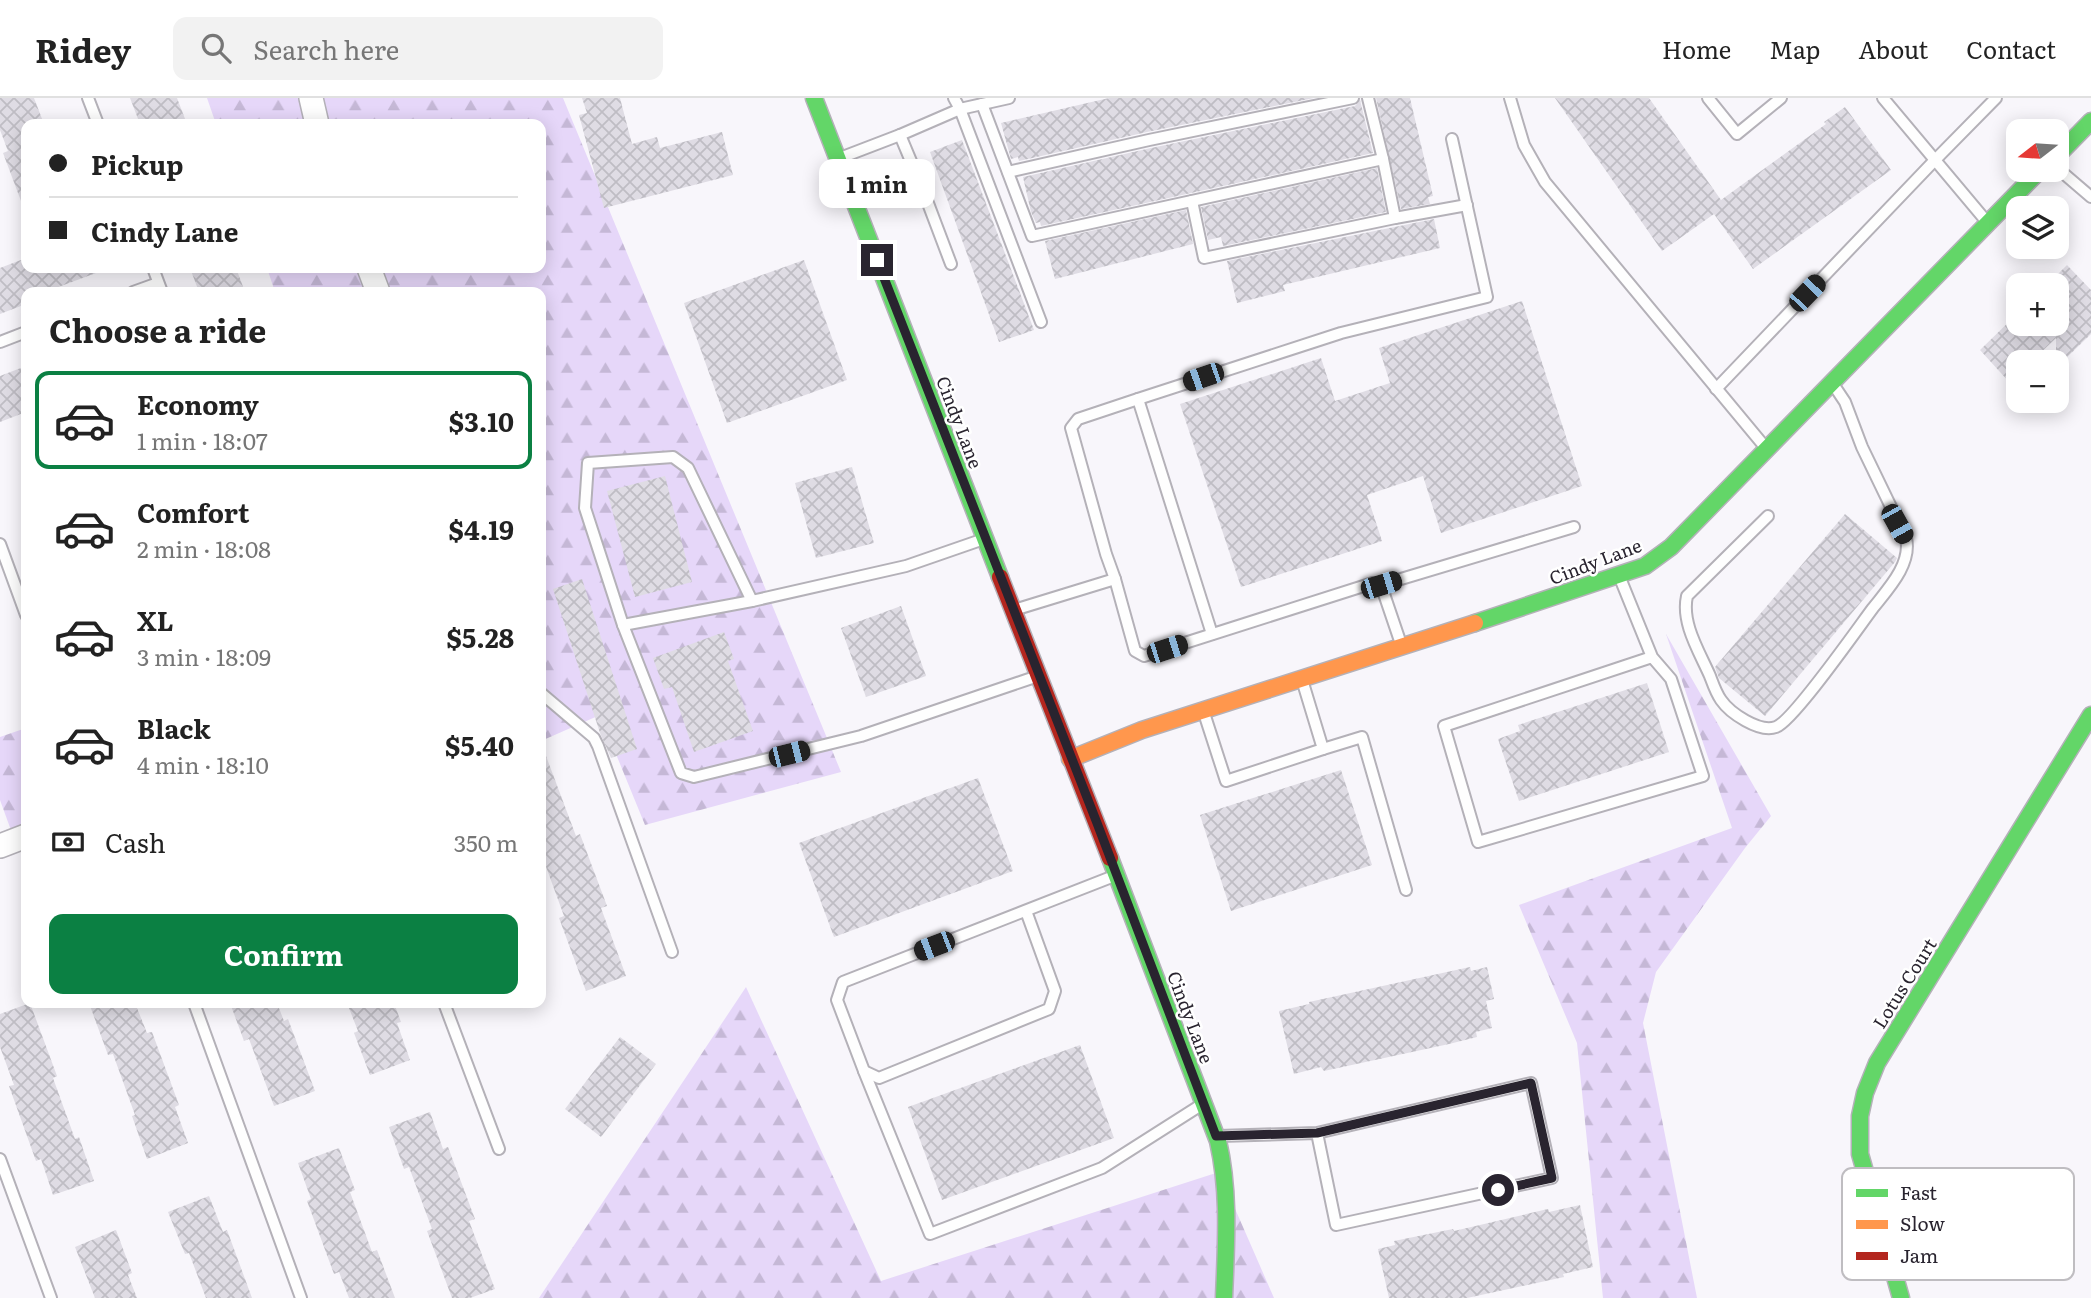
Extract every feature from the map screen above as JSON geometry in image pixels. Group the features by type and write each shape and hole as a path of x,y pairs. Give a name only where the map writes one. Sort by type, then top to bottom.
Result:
{"street":[{"path":"311,98 316,119"},
{"name":"Cindy Lane","path":"814,98 1216,1136 1224,1161 1226,1191 1224,1298"},
{"path":"2069,144 2091,121"},
{"name":"Cindy Lane","path":"1070,759 1142,730 1645,566 1671,547 2028,182"},
{"name":"Lotus Court","path":"1864,1168 1860,1154 1860,1116 1865,1093 1877,1063 2091,715"},
{"path":"0,846 21,838"},
{"name":"Lotus Court","path":"1896,1280 1901,1298"}],"lane":[{"path":"88,98 96,119"},
{"path":"838,159 900,135 957,103 982,104 1009,98"},
{"path":"1008,172 1353,98"},
{"path":"1368,98 1395,218"},
{"path":"1510,98 1524,145 1545,182 1767,449"},
{"path":"1708,98 1737,134 1781,98"},
{"path":"1883,98 1988,222"},
{"path":"1716,388 1996,98"},
{"path":"957,103 1041,322"},
{"path":"982,104 1032,236 1383,159"},
{"path":"900,135 951,264"},
{"path":"1452,139 1487,297 1341,333 1078,419 1071,428 1135,651 1144,656 1373,583 1381,585 1574,527"},
{"path":"2069,178 2091,197"},
{"path":"1192,201 1205,258 1467,205"},
{"path":"0,342 21,334"},
{"path":"1768,516 1687,596 1685,606 1690,632 1720,699 1733,714 1764,728 1776,727 1787,718 1814,686 1890,586 1905,561 1908,548 1906,538 1862,447 1845,402 1832,382"},
{"path":"1138,400 1212,634"},
{"path":"752,600 688,468 681,462 673,457 588,463 585,508 623,625 681,773 694,777 861,736 1038,676"},
{"path":"623,625 906,566 985,539"},
{"path":"0,544 21,601"},
{"path":"1619,575 1652,657 1671,680 1703,776 1478,842 1444,726 1652,657"},
{"path":"1013,611 1115,579"},
{"path":"1381,585 1402,646"},
{"path":"1301,678 1324,749"},
{"path":"546,697 593,738 598,746 672,952"},
{"path":"1203,710 1226,781 1362,737 1406,890"},
{"path":"1116,875 843,982 837,1000 864,1071 929,1234 1102,1168 1204,1104"},
{"path":"864,1071 879,1078 1049,1009 1055,991 1026,911"},
{"path":"196,1008 301,1298"},
{"path":"446,1008 499,1149"},
{"path":"1216,1136 1317,1133 1531,1083 1552,1178 1336,1225 1317,1133"},
{"path":"0,1159 51,1298"}],"green space":[{"path":"207,98 563,98 841,772 645,825 600,715 546,739 546,287 273,287 269,273 546,273 546,119 214,119"},
{"path":"1666,634 1771,816 1656,972 1643,1023 1697,1298 1603,1298 1577,1043 1519,905 1732,828"},
{"path":"21,730 21,842 16,844 0,800 0,737"},
{"path":"746,987 881,1281 1219,1172 1274,1298 539,1298"}],"building":[{"path":"0,98 34,98 42,119 21,119 21,201 3,153 8,151 0,130"},
{"path":"130,98 177,98 185,119 138,119"},
{"path":"582,98 620,98 632,144 657,137 660,148 722,132 733,175 604,208 579,115 587,113"},
{"path":"1109,98 1314,98 1019,161 1018,157 1011,159 1001,123"},
{"path":"1376,98 1410,98 1433,196 1428,197 1430,204 1401,209"},
{"path":"1555,98 1649,98 1721,200 1826,124 1824,122 1845,107 1891,170 1753,269 1714,214 1662,251"},
{"path":"1360,100 1373,153 1041,226 1040,222 1036,223 1031,212 1023,177 1355,106"},
{"path":"962,140 1034,330 999,342 930,152"},
{"path":"1377,168 1386,212 1223,246 1221,237 1208,240 1201,207"},
{"path":"1186,210 1193,244 1055,279 1045,241"},
{"path":"1434,219 1440,248 1283,285 1285,291 1237,303 1227,261"},
{"path":"21,260 21,273 96,273 58,287 21,287 21,306 0,314 0,268"},
{"path":"804,260 847,380 727,423 684,303"},
{"path":"2067,265 2091,290 2091,334 2069,355 2069,350 2056,350 2056,338 2044,350 2006,350 2006,379 1980,350 2006,325 2006,336 2069,336 2069,273 2059,273"},
{"path":"192,273 238,273 243,287 197,287"},
{"path":"1522,301 1582,486 1441,533 1423,476 1367,495 1382,541 1241,587 1180,404 1321,358 1335,401 1390,383 1379,348"},
{"path":"21,368 21,414 0,422 0,376"},
{"path":"852,467 874,543 816,558 795,483"},
{"path":"665,476 692,582 635,597 607,491"},
{"path":"1845,514 1897,558 1765,716 1719,678 1715,667"},
{"path":"582,579 637,749 611,758 600,733 553,589"},
{"path":"901,606 926,676 866,697 841,628"},
{"path":"724,632 734,659 728,661 753,731 694,752 672,687 664,689 653,658"},
{"path":"1647,683 1669,752 1519,801 1498,739 1520,731 1518,725"},
{"path":"546,756 576,836 580,834 607,906 601,908 626,976 586,991 559,918 564,916 546,867"},
{"path":"1341,770 1372,865 1231,911 1200,815"},
{"path":"978,778 1013,871 834,937 799,843"},
{"path":"1470,967 1471,971 1487,967 1494,999 1486,1001 1492,1028 1476,1032 1477,1037 1449,1044 1324,1071 1321,1067 1294,1074 1279,1011"},
{"path":"21,1006 32,1008 57,1076 53,1078 75,1139 79,1137 94,1181 53,1195 41,1159 36,1161 9,1086 14,1085 0,1047 0,1014"},
{"path":"91,1008 137,1008 147,1033 152,1032 179,1105 175,1107 188,1143 147,1159 132,1116 135,1115 113,1054 108,1055"},
{"path":"232,1008 279,1008 284,1021 288,1019 315,1091 274,1106 249,1039 244,1041"},
{"path":"349,1008 396,1008 401,1022 397,1023 410,1060 370,1075 354,1033 358,1031"},
{"path":"620,1037 656,1064 601,1137 565,1109"},
{"path":"1080,1045 1114,1138 942,1200 908,1107"},
{"path":"430,1112 443,1149 448,1147 475,1219 469,1221 495,1289 470,1298 452,1298 427,1231 432,1229 409,1167 404,1169 389,1127"},
{"path":"339,1148 355,1190 350,1192 372,1252 377,1250 395,1298 349,1298 339,1272 334,1274 307,1201 311,1199 298,1163"},
{"path":"209,1196 223,1232 227,1230 252,1298 206,1298 189,1253 185,1254 168,1212"},
{"path":"1580,1205 1593,1267 1563,1274 1564,1277 1467,1298 1389,1298 1378,1249 1395,1245 1394,1241 1453,1229 1454,1231 1548,1209 1549,1212"},
{"path":"116,1230 132,1273 128,1275 137,1298 95,1298 75,1247"}],"traffic: fast":[{"path":"814,98 1000,577"},
{"path":"2069,144 2091,121"},
{"path":"1475,623 1645,566 1671,547 2028,182"},
{"path":"1864,1168 1860,1154 1860,1116 1865,1093 1877,1063 2091,715"},
{"path":"1110,858 1218,1141 1226,1200 1224,1298"},
{"path":"1896,1280 1901,1298"}],"traffic: slow":[{"path":"1070,759 1142,730 1475,623"}],"traffic: jam":[{"path":"1000,577 1110,858"}],"route":[{"path":"877,260 1216,1136 1317,1133 1531,1083 1552,1178 1498,1190"}]}
